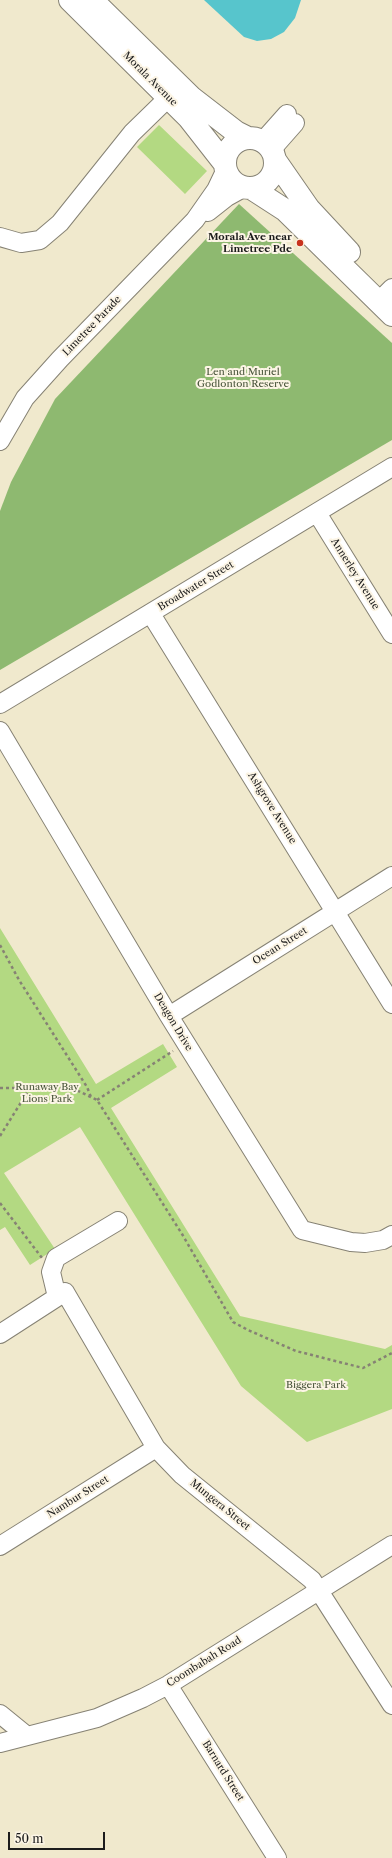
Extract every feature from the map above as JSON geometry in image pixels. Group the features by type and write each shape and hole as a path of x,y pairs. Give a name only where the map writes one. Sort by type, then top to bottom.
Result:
{"main road":[{"name":"Morala Avenue","path":"70,0 169,97 202,132 226,166"},
{"name":"Morala Avenue","path":"92,0 192,98 236,132 264,147 319,221 389,301"},
{"path":"241,140 264,147 273,173 269,179 258,186 248,187 233,181 226,166 230,149 241,140"},
{"name":"Morala Avenue","path":"248,187 285,210 389,301"}],"street":[{"path":"0,237 21,243 40,240 45,236 60,223 132,133 169,97"},
{"path":"264,147 291,118"},
{"name":"Limetree Parade","path":"0,441 30,393 60,359 195,220 216,190 226,166"},
{"name":"Limetree Parade","path":"195,220 227,197 248,187"},
{"name":"Broadwater Street","path":"0,704 392,467"},
{"name":"Annerley Avenue","path":"317,513 392,634"},
{"name":"Ashgrove Avenue","path":"151,614 336,911 392,1004"},
{"name":"Deagon Drive","path":"0,731 169,1016 302,1230 351,1242 365,1243 383,1240 392,1235"},
{"name":"Ocean Street","path":"169,1016 392,876"},
{"path":"52,1268 56,1258 118,1222"},
{"name":"Mungera Street","path":"52,1268 51,1272 61,1294 156,1448 182,1475 312,1580 392,1705"},
{"path":"0,1334 61,1294"},
{"name":"Nambur Street","path":"0,1546 156,1448"},
{"name":"Coombabah Road","path":"0,1744 97,1718 168,1685 319,1589 392,1545"},
{"name":"Barnard Street","path":"168,1685 277,1858"},
{"path":"0,1714 27,1736"}],"path":[{"path":"0,945 19,980 87,1087 91,1097"},
{"path":"96,1100 186,1044"},
{"path":"0,1088 72,1088 96,1100 182,1234 233,1322 296,1351 363,1368 392,1353"},
{"path":"0,1136 30,1088"},
{"path":"0,1203 39,1255 52,1268"}],"green space":[{"path":"159,125 207,171 185,194 137,147"},
{"name":"Len and Muriel Godlonton Reserve","path":"239,204 392,343 392,440 0,670 0,511 11,482 55,399"},
{"path":"0,928 96,1084 163,1044 177,1067 111,1108 240,1316 385,1349 392,1345 392,1409 307,1442 241,1386 80,1127 4,1173 55,1249 30,1265 5,1227 0,1230"}],"water":[{"path":"204,0 301,0 295,18 284,32 271,39 257,41 244,37"}],"place":[{"name":"Morala Ave near Limetree Pde","path":"300,243"}],"park label":[{"name":"Runaway Bay Lions Park","path":"47,1092"},
{"name":"Biggera Park","path":"316,1385"}]}
